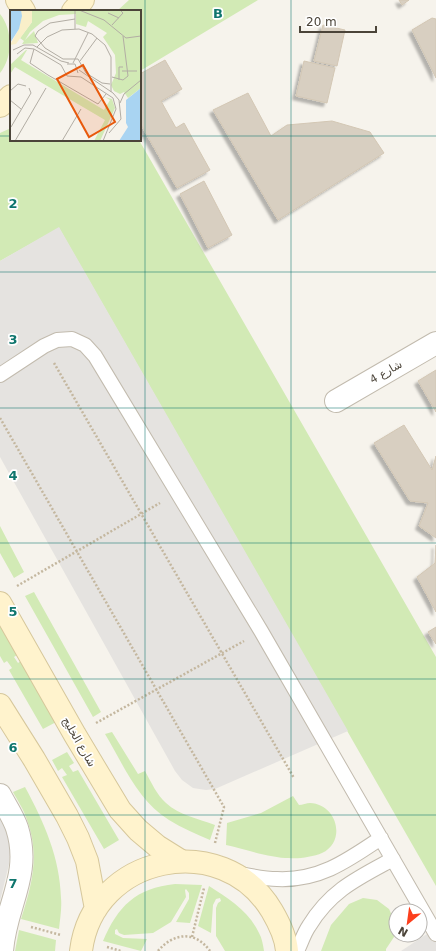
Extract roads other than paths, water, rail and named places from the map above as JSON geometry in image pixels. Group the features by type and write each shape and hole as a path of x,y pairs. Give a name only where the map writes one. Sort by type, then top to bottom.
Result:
{"main road":[{"path":"17,0 23,10"},
{"path":"74,10 83,0"},
{"path":"0,106 10,97"},
{"name":"شارع الخليج","path":"7,596 75,735 120,810 138,830 157,846 181,861"},
{"path":"0,706 34,759 78,838 87,861 96,909"},
{"path":"81,951 84,934 89,922 96,909 112,889 132,874 156,865 181,861 210,864 231,872 251,886 268,903 280,924 287,951"}],"street":[{"name":"شارع 4","path":"336,400 436,342"},
{"path":"0,795 17,827 22,848 22,871 17,892 7,920 2,951"}],"lane":[{"path":"0,375 44,346 57,340 72,339 85,345 95,356 262,631 436,934"},
{"path":"231,872 277,880 301,878 325,872 346,862 381,838"},
{"path":"297,951 308,927 320,910 334,895 353,881 393,859"}]}
